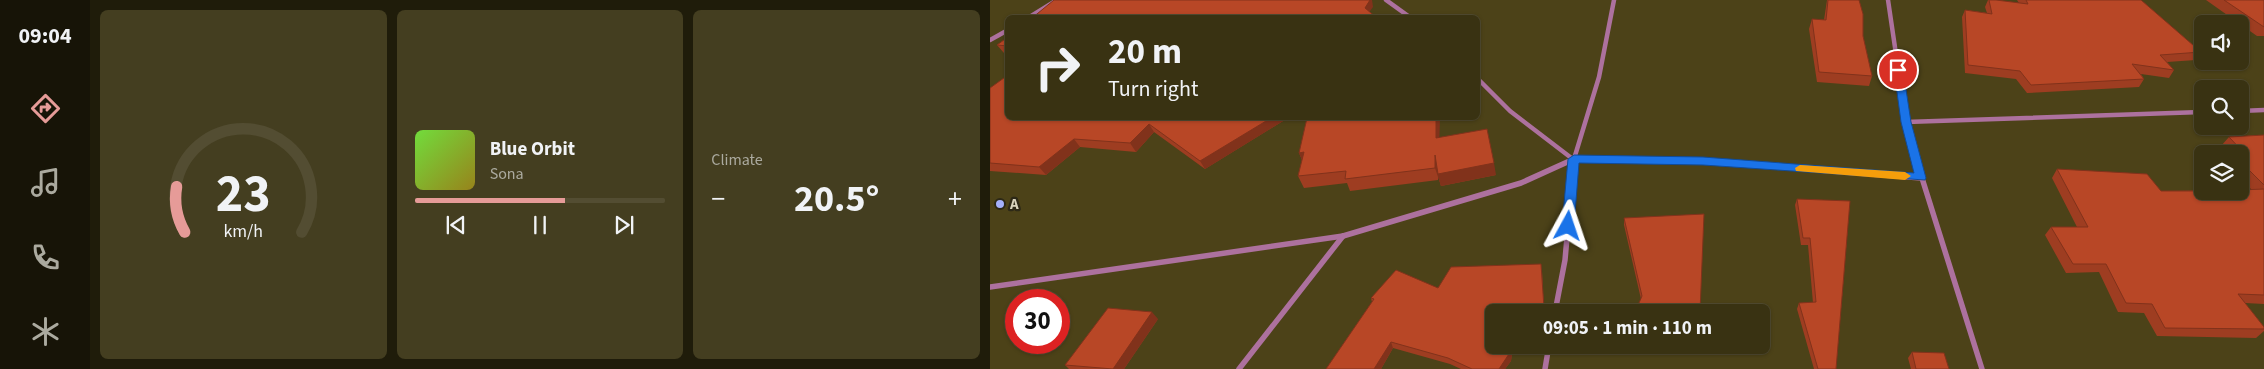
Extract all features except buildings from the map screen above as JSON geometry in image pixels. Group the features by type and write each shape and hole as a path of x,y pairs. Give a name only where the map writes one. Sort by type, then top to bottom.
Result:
{"street":[{"path":"1033,15 1057,0"},
{"path":"1386,0 1407,15"},
{"path":"1557,304 1565,260 1574,159 1599,77 1614,0"},
{"path":"1888,0 1906,122 1921,178 1982,369"},
{"path":"990,38 1005,32"},
{"path":"1480,81 1510,111 1574,159"},
{"path":"2249,110 2264,110"},
{"path":"1906,122 2194,112"},
{"path":"990,288 1343,236 1522,183 1574,159 1703,161 1921,178"},
{"path":"1239,369 1343,236"},
{"path":"1545,369 1548,354"}],"slow traffic":[{"path":"1800,168 1905,176"}],"place":[{"name":"A","path":"1000,204"}],"route":[{"path":"1568,226 1574,159 1703,161 1921,178 1906,122 1898,70"}]}
